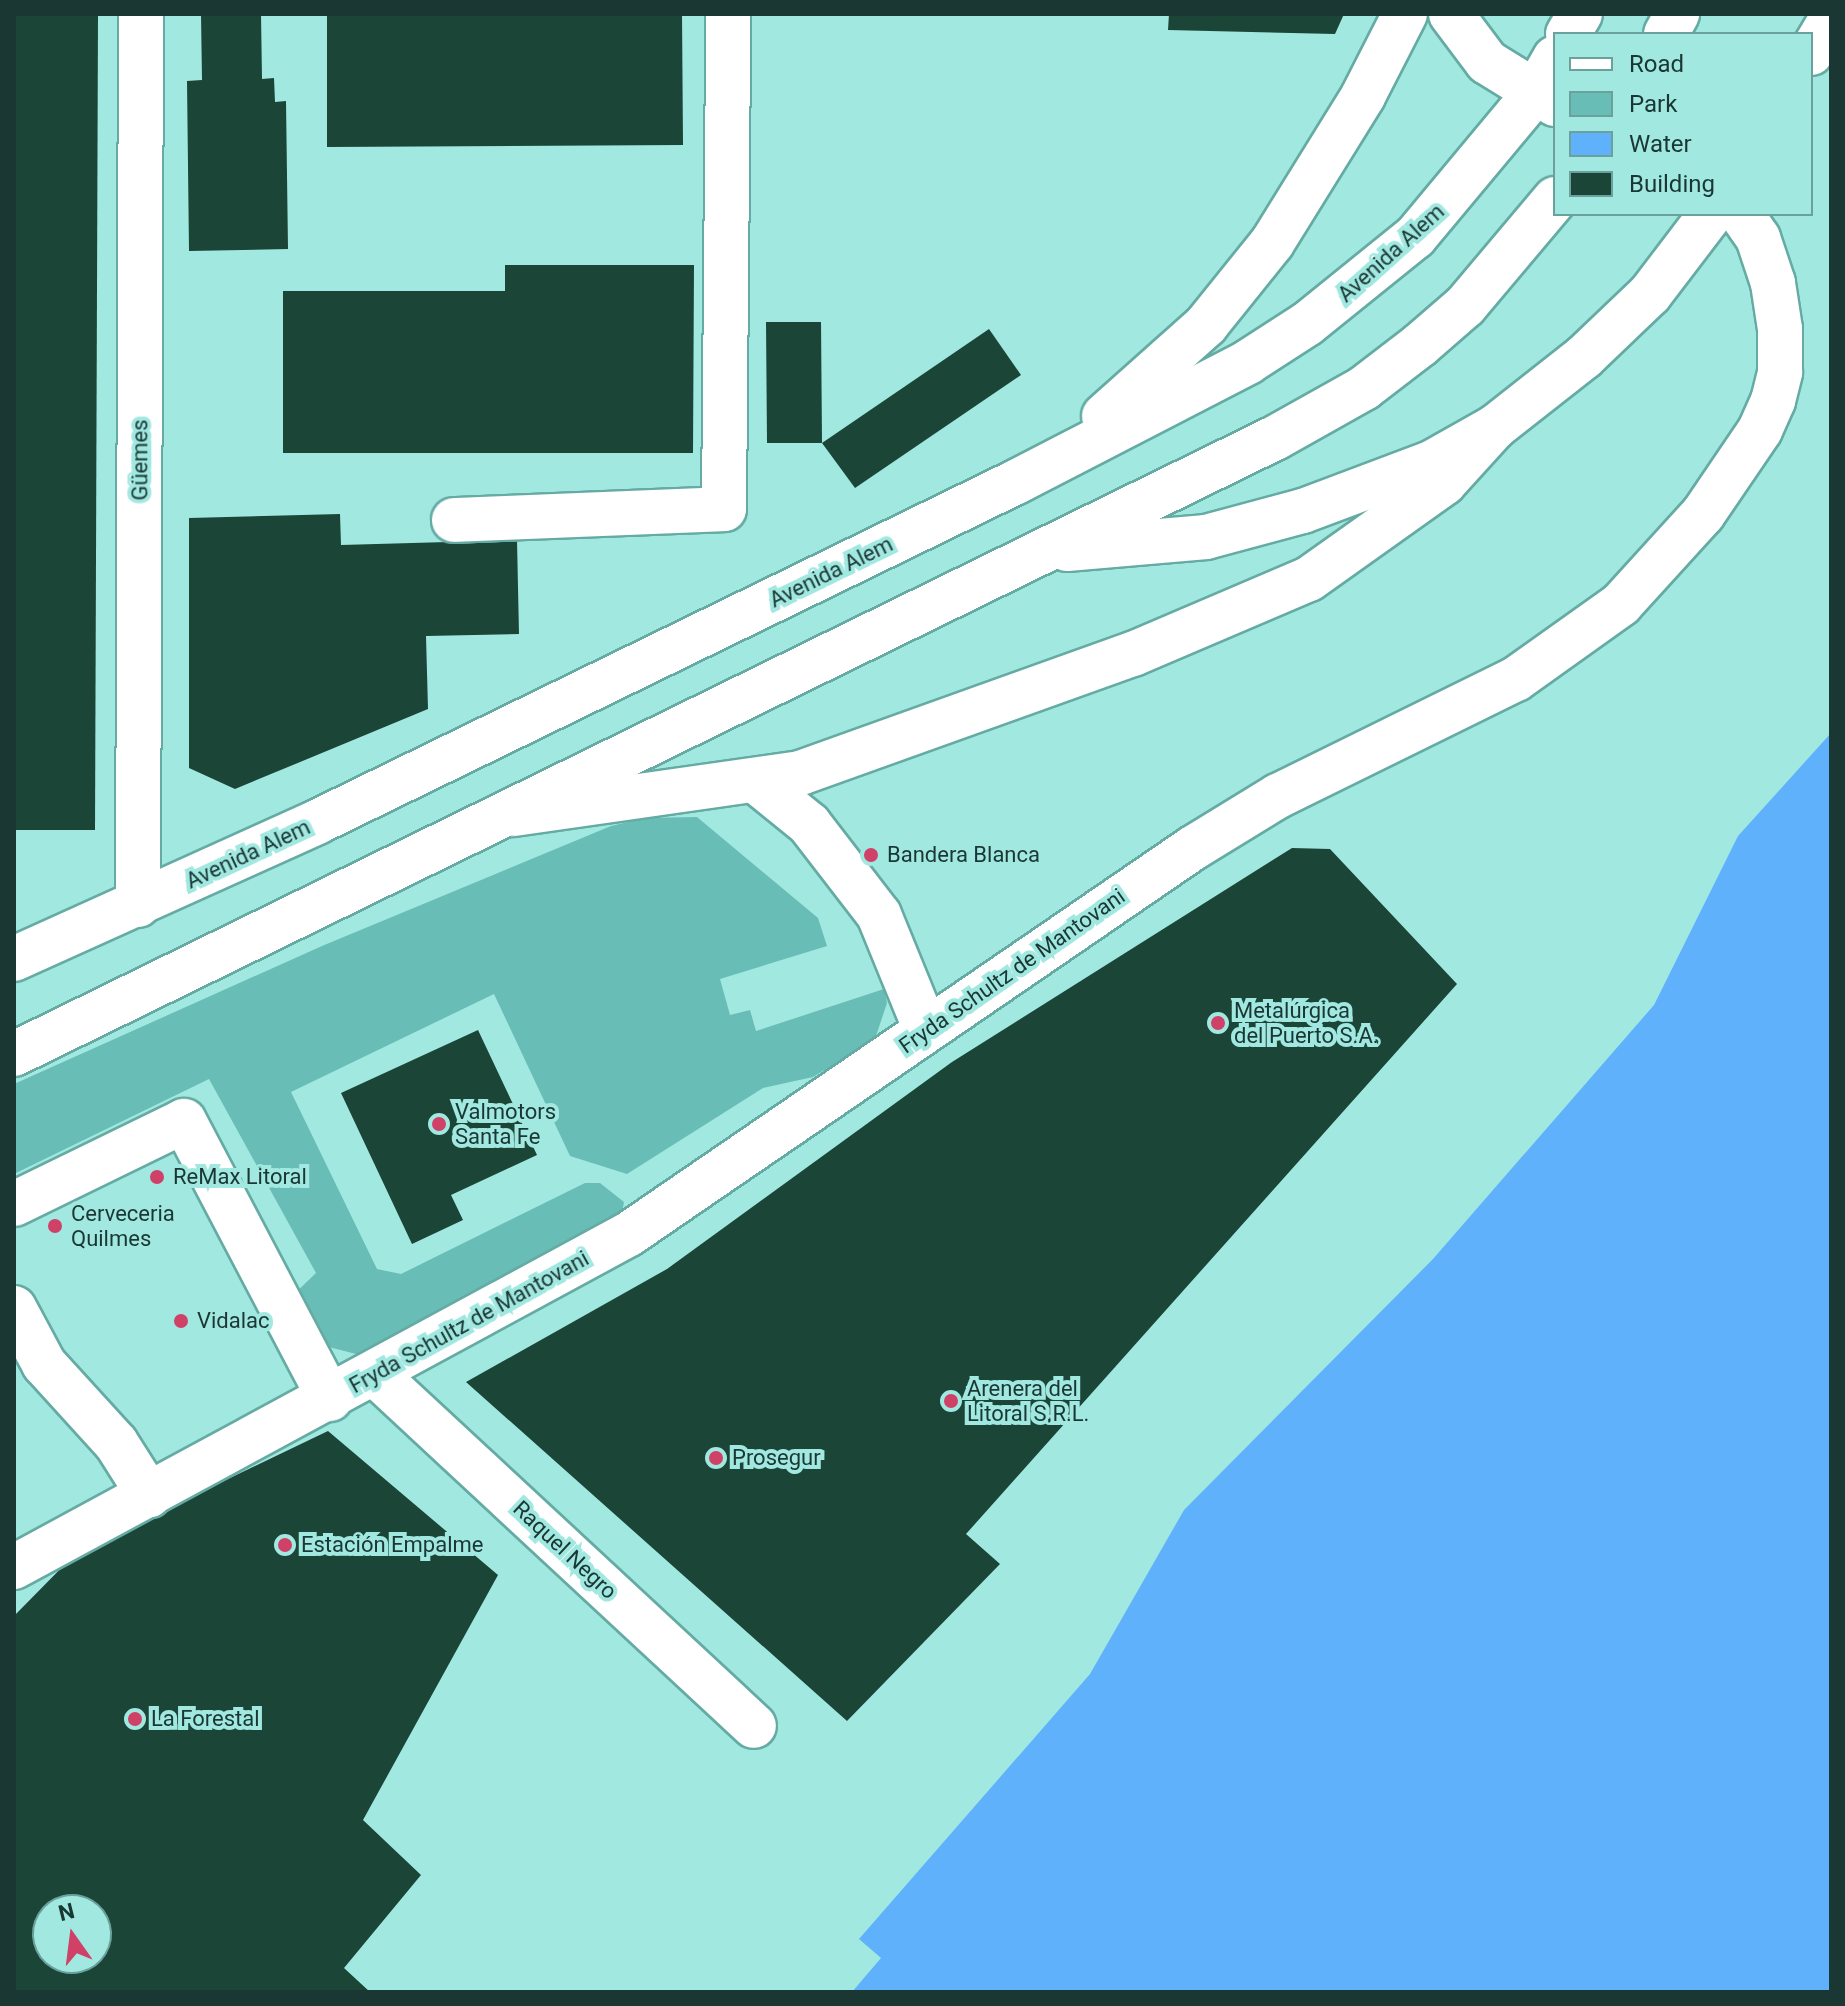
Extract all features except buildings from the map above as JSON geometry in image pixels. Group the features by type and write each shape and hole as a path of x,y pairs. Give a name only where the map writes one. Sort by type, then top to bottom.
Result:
{"main road":[{"name":"Güemes","path":"138,905 141,14"},
{"path":"454,520 724,509 728,14"},
{"path":"1016,482 1135,393 1206,325 1272,243 1363,96 1405,14"},
{"path":"1451,14 1487,62 1548,85"},
{"path":"1569,32 1580,14"},
{"path":"1667,32 1677,14"},
{"path":"1813,50 1831,20"},
{"name":"Avenida Alem","path":"14,959 138,905 1016,482 1248,362 1345,296 1415,237 1548,85"},
{"path":"14,1054 511,814 1275,438 1364,388 1465,306 1553,201"},
{"path":"1040,551 1206,537 1303,511 1431,463 1495,427 1584,357 1649,295 1709,216"},
{"name":"Fryda Schultz de Mantovani","path":"14,1567 330,1399 629,1234 1120,896 1278,796 1516,679 1621,604 1664,562 1760,430 1780,372 1780,329 1769,265 1742,216"},
{"path":"511,814 757,782 800,773 1133,654 1309,579 1444,483 1495,427"},
{"path":"757,782 809,824 879,915 926,1030"},
{"path":"14,1204 184,1121 330,1399"},
{"path":"14,1308 44,1364 116,1443 149,1495"},
{"name":"Raquel Negro","path":"375,1374 754,1726"}],"green space":[{"path":"697,817 818,918 827,946 720,979 730,1015 750,1010 756,1031 884,989 887,1003 875,1039 813,1077 763,1088 627,1174 570,1156 494,994 291,1092 377,1269 401,1274 585,1183 600,1183 624,1202 622,1213 364,1356 317,1344 289,1299 316,1273 209,1079 14,1174 14,1084 322,946 611,826 645,818"}],"water":[{"path":"1831,733 1831,1992 852,1992 881,1958 859,1939 1090,1674 1184,1510 1433,1259 1654,1005 1738,836"}],"place":[{"name":"Bandera Blanca","path":"871,855"},
{"name":"Metalúrgica del Puerto S.A.","path":"1218,1023"},
{"name":"Valmotors Santa Fe","path":"439,1124"},
{"name":"ReMax Litoral","path":"157,1177"},
{"name":"Cerveceria Quilmes","path":"55,1226"},
{"name":"Vidalac","path":"181,1321"},
{"name":"Arenera del Litoral S.R.L.","path":"951,1401"},
{"name":"Prosegur","path":"716,1458"},
{"name":"Estación Empalme","path":"285,1545"},
{"name":"La Forestal","path":"135,1719"}]}
